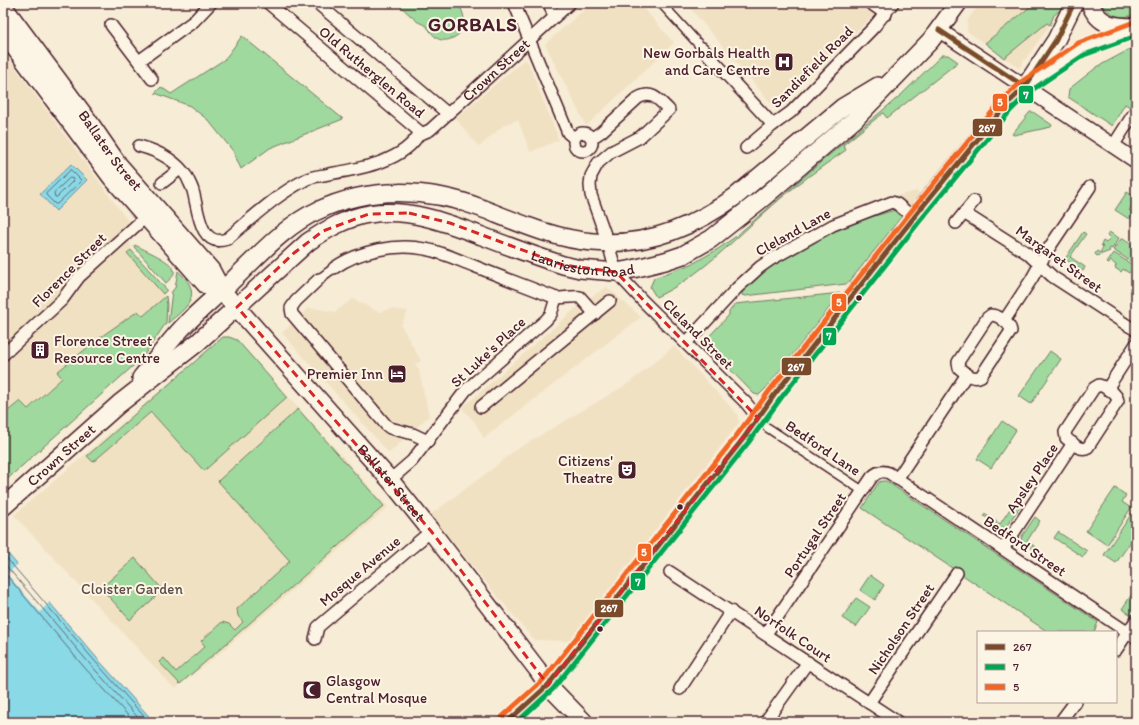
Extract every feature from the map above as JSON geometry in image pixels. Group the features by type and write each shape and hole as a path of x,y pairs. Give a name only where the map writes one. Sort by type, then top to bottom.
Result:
{"main road":[{"name":"Laurieston Road","path":"237,307 308,242 340,223 369,214 409,213 429,217 562,265 592,270 616,272 639,268 673,258 696,248 716,235 854,120 920,52 939,30 958,3"},
{"path":"508,722 548,685 733,451 763,423 775,394 914,218 1006,105 1025,87 1056,40 1074,3"},
{"path":"1090,3 1092,10 1104,22 1118,27 1136,28"},
{"name":"Ballater Street","path":"3,6 87,119 150,212"},
{"name":"Ballater Street","path":"3,32 112,178 211,270 222,291 390,480 431,531 548,685 584,722"},
{"name":"Laurieston Road","path":"222,291 273,243 307,216 332,205 373,194 396,192 443,196 562,237 593,242 608,243 646,239 680,229 700,220 736,196 843,107 898,73"},
{"name":"Crown Street","path":"120,404 183,327 222,291"},
{"name":"Crown Street","path":"3,507 120,404 197,343 237,307"}],"street":[{"path":"139,61 194,21 211,3"},
{"name":"Old Rutherglen Road","path":"268,3 420,132"},
{"name":"Old Rutherglen Road","path":"317,3 447,113"},
{"path":"514,3 568,133 574,138"},
{"path":"549,3 554,16"},
{"name":"Crown Street","path":"420,132 423,133 430,130 570,3"},
{"path":"661,3 773,125"},
{"path":"870,3 886,14"},
{"name":"Sandiefield Road","path":"746,148 791,112 886,14 893,3"},
{"path":"111,25 152,79"},
{"path":"1025,87 1081,49 1136,28"},
{"path":"939,30 1136,161"},
{"path":"592,138 601,132 643,95 656,97 669,110 640,137 604,157 598,163 592,176 590,185 591,195 608,243 616,272"},
{"path":"1113,146 1136,110"},
{"path":"139,146 159,152 180,169 193,191 197,215 202,226 214,239 223,240 227,239 279,196 307,179 356,169 393,158 416,140 420,132"},
{"path":"585,132 592,138 591,147 586,151 575,147 574,138 579,133 585,132"},
{"path":"162,183 180,169"},
{"path":"1004,322 1031,280 1049,248 1090,187"},
{"path":"956,223 974,201"},
{"name":"Cleland Lane","path":"686,343 750,276 783,252 834,225 892,202 897,204 914,218"},
{"name":"Florence Street","path":"3,355 62,300 79,278 150,212"},
{"name":"Margaret Street","path":"964,213 1027,253 1053,277 1136,330"},
{"path":"428,441 406,431 390,428 386,425 296,320 292,314 291,308 296,301 319,279 334,268 354,258 384,249 407,247 425,249 556,298 568,298 575,296 580,297 595,314"},
{"name":"Cleland Street","path":"616,272 746,403 763,423"},
{"name":"St Luke's Place","path":"390,480 412,461 466,390 546,320 551,314 556,298"},
{"path":"481,407 610,301"},
{"path":"990,315 994,315 1010,327 1010,332 981,376 975,378 967,374 959,368 958,362 987,318 990,315"},
{"path":"1107,389 1136,344"},
{"path":"897,479 967,374"},
{"name":"Apsley Place","path":"1101,385 1116,396 1118,400 1087,448 1081,448 1073,443 1066,438 1064,434 1095,387 1101,385"},
{"name":"Bedford Lane","path":"763,423 863,491"},
{"name":"Apsley Place","path":"1003,549 1073,443"},
{"name":"Portugal Street","path":"766,634 872,477 879,472 887,472 897,479"},
{"name":"Bedford Street","path":"897,479 1132,635"},
{"name":"Mosque Avenue","path":"315,639 318,627 431,531"},
{"name":"Norfolk Court","path":"670,572 869,703 883,718 898,722"},
{"name":"Nicholson Street","path":"869,703 957,573"},
{"path":"680,689 731,611"},
{"path":"1117,649 1132,635 1136,620"},
{"path":"765,722 808,662"},
{"path":"1060,722 1073,703"}],"highlighted area":[{"path":"409,213 450,223 563,265 616,272 758,418 548,685 431,531 237,307 294,253 323,231 369,214"}],"shaded area":[{"path":"592,3 639,3 674,43 586,126 545,44"},
{"name":"New Gorbals Health and Care Centre","path":"686,3 859,3 875,14 775,108"},
{"path":"980,3 1027,3 1050,25 1019,68 967,31 967,21"},
{"path":"3,51 128,221 131,250 127,253 166,296 143,316 138,311 102,336 57,372 62,378 27,409 19,401 3,415"},
{"path":"525,59 528,62 559,140 530,152 518,120 505,124 479,147 456,118"},
{"path":"917,191 920,194 909,207 896,196"},
{"path":"607,287 641,317 484,438 474,421 462,408 584,301"},
{"path":"353,299 379,312 390,309 408,311 401,325 421,361 415,364 419,370 429,416 389,453 282,333 308,308 335,312"},
{"path":"223,337 229,337 237,340 388,507 214,658 175,689 14,515"},
{"path":"674,346 737,414 739,423 569,641 534,640 430,515 514,451 629,383"}],"green space":[{"path":"397,3 459,3 464,19 464,27 459,34 453,38 446,40 439,39 426,26 415,20"},
{"path":"1027,3 1069,3 1054,15 1050,25 1047,23 1004,58 985,43 1030,7"},
{"path":"1101,3 1134,3 1136,4 1136,14 1126,17 1116,16 1108,11"},
{"path":"242,36 343,119 270,148 241,169 233,151 208,120 190,106 155,93 161,87 171,94 225,59"},
{"path":"1136,46 1136,97 1130,107 1125,104 1112,126 1068,97 1069,89 1097,67"},
{"path":"942,55 948,55 958,62 887,118 883,113 843,145 846,150 789,192 702,268 672,289 656,297 650,287 654,278 694,263 735,237 901,95"},
{"path":"1030,112 1033,112 1052,125 1051,127 1014,135 1012,134"},
{"path":"1127,192 1136,198 1129,210 1133,213 1129,219 1115,210"},
{"path":"895,210 902,216 846,284 745,296 742,295 742,290 761,270 839,226"},
{"path":"1083,232 1086,234 1070,257 1085,267 1083,271 1065,259"},
{"path":"1109,232 1119,238 1112,249 1110,248 1110,251 1097,256 1095,254 1097,251 1100,253 1103,247 1101,245 1103,241 1106,243 1110,238 1107,235"},
{"path":"1121,239 1136,247 1135,264 1113,250"},
{"path":"135,245 169,263 174,271 172,278 166,283 134,247"},
{"path":"131,250 167,290 163,294 127,253"},
{"path":"1114,253 1134,266 1129,273 1123,269 1121,272 1115,268 1116,265 1111,261 1109,264 1107,263"},
{"path":"178,271 189,284 192,292 191,298 186,307 168,323 172,291 175,288"},
{"path":"841,293 767,387 759,395 754,394 703,343 729,315 729,312 735,304"},
{"path":"166,296 166,323 142,358 3,483 3,415 20,401 28,409 62,378 57,372 102,336 138,311 143,316"},
{"path":"223,337 229,337 237,340 287,397 204,471 151,412 93,462 87,456"},
{"path":"1050,351 1061,359 1031,404 1019,396"},
{"path":"298,409 384,506 180,684 159,662 164,658 176,672 205,646 201,641 222,622 229,624 235,630 243,622 238,616 237,609 290,561 218,481"},
{"path":"1002,421 1016,430 991,468 977,459"},
{"path":"886,481 1098,622 1094,631 1046,631 862,508 879,482"},
{"path":"1115,488 1126,495 1122,502 1131,508 1107,545 1086,531"},
{"path":"1014,503 1020,507 1005,528 984,516 985,514 1000,524"},
{"path":"1136,507 1136,534 1116,563 1104,555"},
{"path":"1035,517 1040,521 1027,541 1041,551 1039,553 1021,540 1022,536"},
{"path":"1058,532 1087,551 1083,557 1054,538"},
{"name":"Cloister Garden","path":"135,558 163,590 130,620 101,588"},
{"path":"870,575 884,585 875,600 860,590"},
{"path":"1132,594 1136,597 1136,610 1133,616 1122,609"},
{"path":"856,598 870,607 856,627 842,618"}],"water":[{"path":"71,164 87,180 56,211 40,194"},
{"path":"3,548 96,657 154,722 3,722"}],"pier":[{"path":"19,563 51,601 40,612 7,574"}],"transit line":[{"name":"267","path":"507,722 548,685 743,439 775,394 919,211 1006,105 1025,87 1056,40 1074,3"},
{"name":"5","path":"502,717 543,680 737,435 770,390 909,214 1001,101 1021,82 1078,43 1134,22"},
{"name":"267","path":"939,30 1025,87"},
{"name":"7","path":"517,722 553,689 748,443 781,398 919,222 1011,110 1029,92 1084,55 1136,36"}],"place":[{"name":"New Gorbals Health and Care Centre","path":"784,62"},
{"name":"Florence Street Resource Centre","path":"40,350"},
{"name":"Premier Inn","path":"397,374"},
{"name":"Citizens' Theatre","path":"627,470"},
{"name":"Glasgow Central Mosque","path":"312,690"}],"district":[{"name":"GORBALS","path":"473,24"}]}
